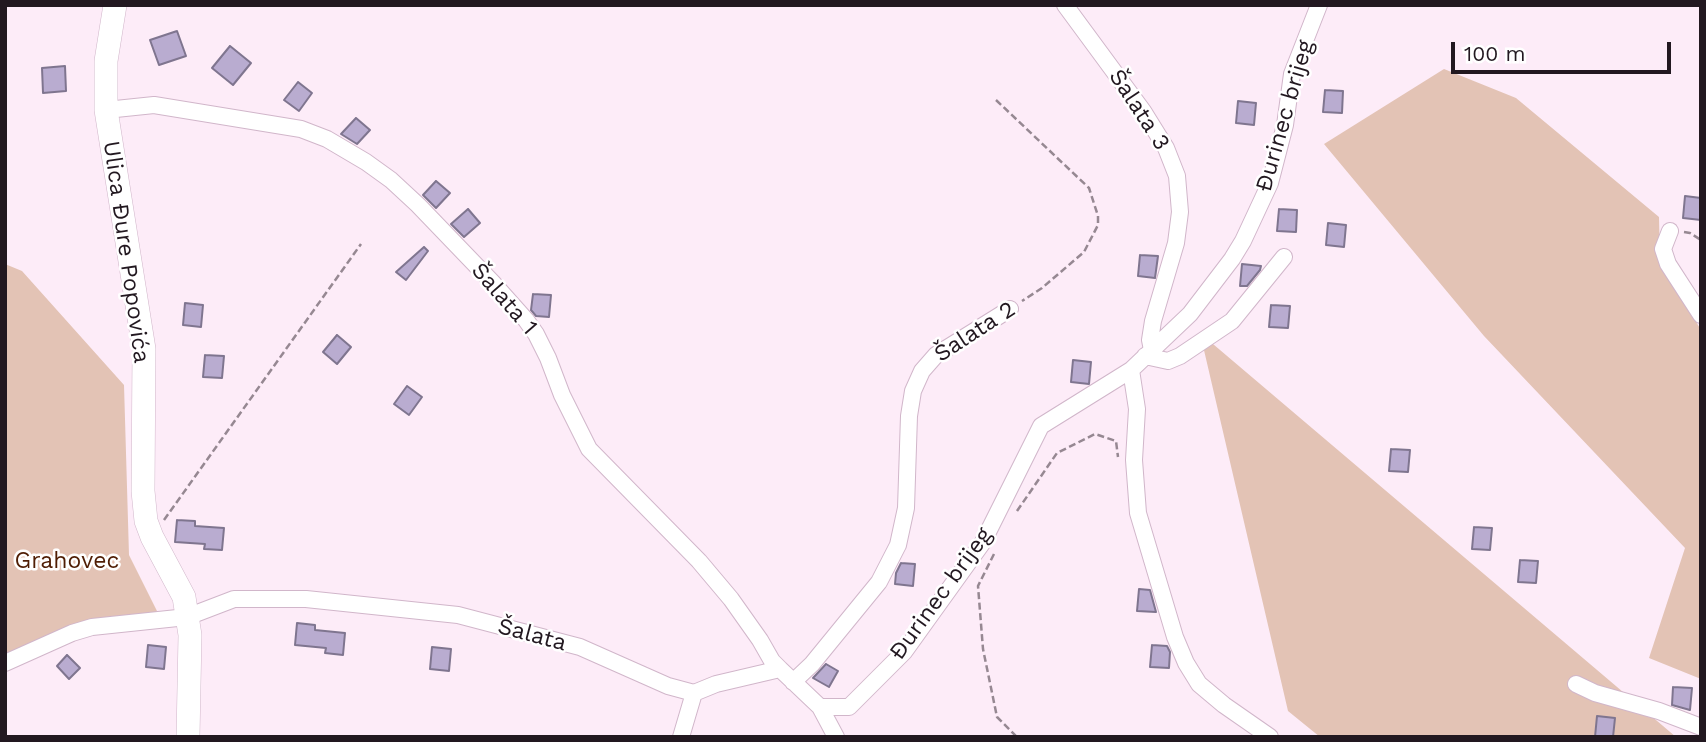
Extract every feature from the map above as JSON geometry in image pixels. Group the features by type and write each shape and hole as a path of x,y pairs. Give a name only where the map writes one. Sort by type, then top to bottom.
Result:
{"street":[{"name":"Ulica Đure Popovića","path":"115,5 106,61 106,110 144,349 143,491 146,521 152,537 184,597 190,635 188,737"},
{"name":"Šalata 3","path":"1065,5 1143,111 1166,148 1177,176 1180,212 1176,243 1153,321 1148,353"},
{"name":"Đurinec brijeg","path":"820,707 849,707 904,652 983,542 1041,425 1130,370 1207,293 1243,241 1270,183 1285,125 1293,74 1319,5"},
{"name":"Šalata 1","path":"106,110 154,105 301,129 327,139 391,180 526,320 548,358 562,395 589,449 699,561 731,599 780,669"},
{"path":"1670,231 1663,249 1668,264 1701,315"},
{"path":"1148,353 1168,361 1180,356 1232,321 1284,257"},
{"name":"Šalata 2","path":"793,682 812,664 879,582 898,545 906,508 909,416 913,391 922,371 936,355 1010,309"},
{"path":"1130,370 1137,409 1134,460 1138,513 1175,637 1199,684 1270,737"},
{"name":"Šalata","path":"5,663 72,633 92,627 187,617 234,599 306,599 458,615 580,647 668,686 694,693"},
{"path":"681,737 694,693 716,684 780,669 820,707 836,737"},
{"path":"1576,684 1595,693 1660,711 1701,727"}],"path":[{"name":"Šalata 2","path":"996,100 1089,188 1098,216 1098,225 1084,251 1042,288 1010,309"},
{"path":"152,537 361,244"},
{"path":"1015,513 1057,453 1095,434 1116,441 1119,466"},
{"path":"997,550 978,586 983,649 997,717 1017,737"}],"green space":[{"path":"1444,69 1516,98 1659,217 1660,262 1701,330 1701,679 1649,658 1685,548 1484,336 1324,144"},
{"name":"Grahovec","path":"5,264 22,271 124,385 129,555 159,615 75,624 5,655"},
{"path":"1200,333 1676,737 1320,737 1288,711"}],"building":[{"path":"177,31 186,56 159,65 150,40"},
{"path":"230,46 251,63 233,85 212,68"},
{"path":"65,66 66,91 43,93 42,68"},
{"path":"298,82 312,93 299,111 284,100"},
{"path":"1325,90 1343,91 1342,113 1323,112"},
{"path":"1238,101 1256,103 1254,125 1236,123"},
{"path":"356,118 370,130 357,144 341,134"},
{"path":"436,181 450,193 436,208 423,195"},
{"path":"1685,196 1701,198 1701,220 1683,218"},
{"path":"468,209 480,223 464,237 451,224"},
{"path":"1279,209 1297,210 1296,232 1277,231"},
{"path":"1328,223 1346,225 1344,247 1326,245"},
{"path":"424,247 428,251 406,280 396,272"},
{"path":"1140,255 1158,256 1155,278 1138,276"},
{"path":"1242,264 1261,266 1247,286 1240,286"},
{"path":"533,294 551,295 549,317 536,316 531,310"},
{"path":"185,303 203,305 201,327 183,325"},
{"path":"1271,305 1290,306 1288,328 1269,327"},
{"path":"337,335 351,347 337,364 323,352"},
{"path":"205,355 224,356 222,378 203,377"},
{"path":"1073,360 1091,362 1089,384 1071,382"},
{"path":"407,386 422,397 409,415 394,404"},
{"path":"1391,449 1410,450 1408,472 1389,471"},
{"path":"177,520 195,521 195,526 224,528 222,550 204,549 205,544 175,542"},
{"path":"1474,527 1492,528 1490,550 1472,549"},
{"path":"1520,560 1538,561 1536,583 1518,582"},
{"path":"901,563 915,564 913,586 895,584"},
{"path":"1139,589 1150,590 1156,612 1137,611"},
{"path":"297,623 315,625 315,630 345,633 343,655 325,653 326,648 295,645"},
{"path":"148,645 166,647 164,669 146,667"},
{"path":"1152,645 1167,646 1170,652 1169,668 1150,667"},
{"path":"432,647 451,649 449,671 430,669"},
{"path":"67,655 80,668 69,679 57,666"},
{"path":"826,664 838,671 829,687 813,678"},
{"path":"1673,687 1692,688 1690,710 1672,705"},
{"path":"1597,716 1615,718 1613,737 1595,737"}]}
